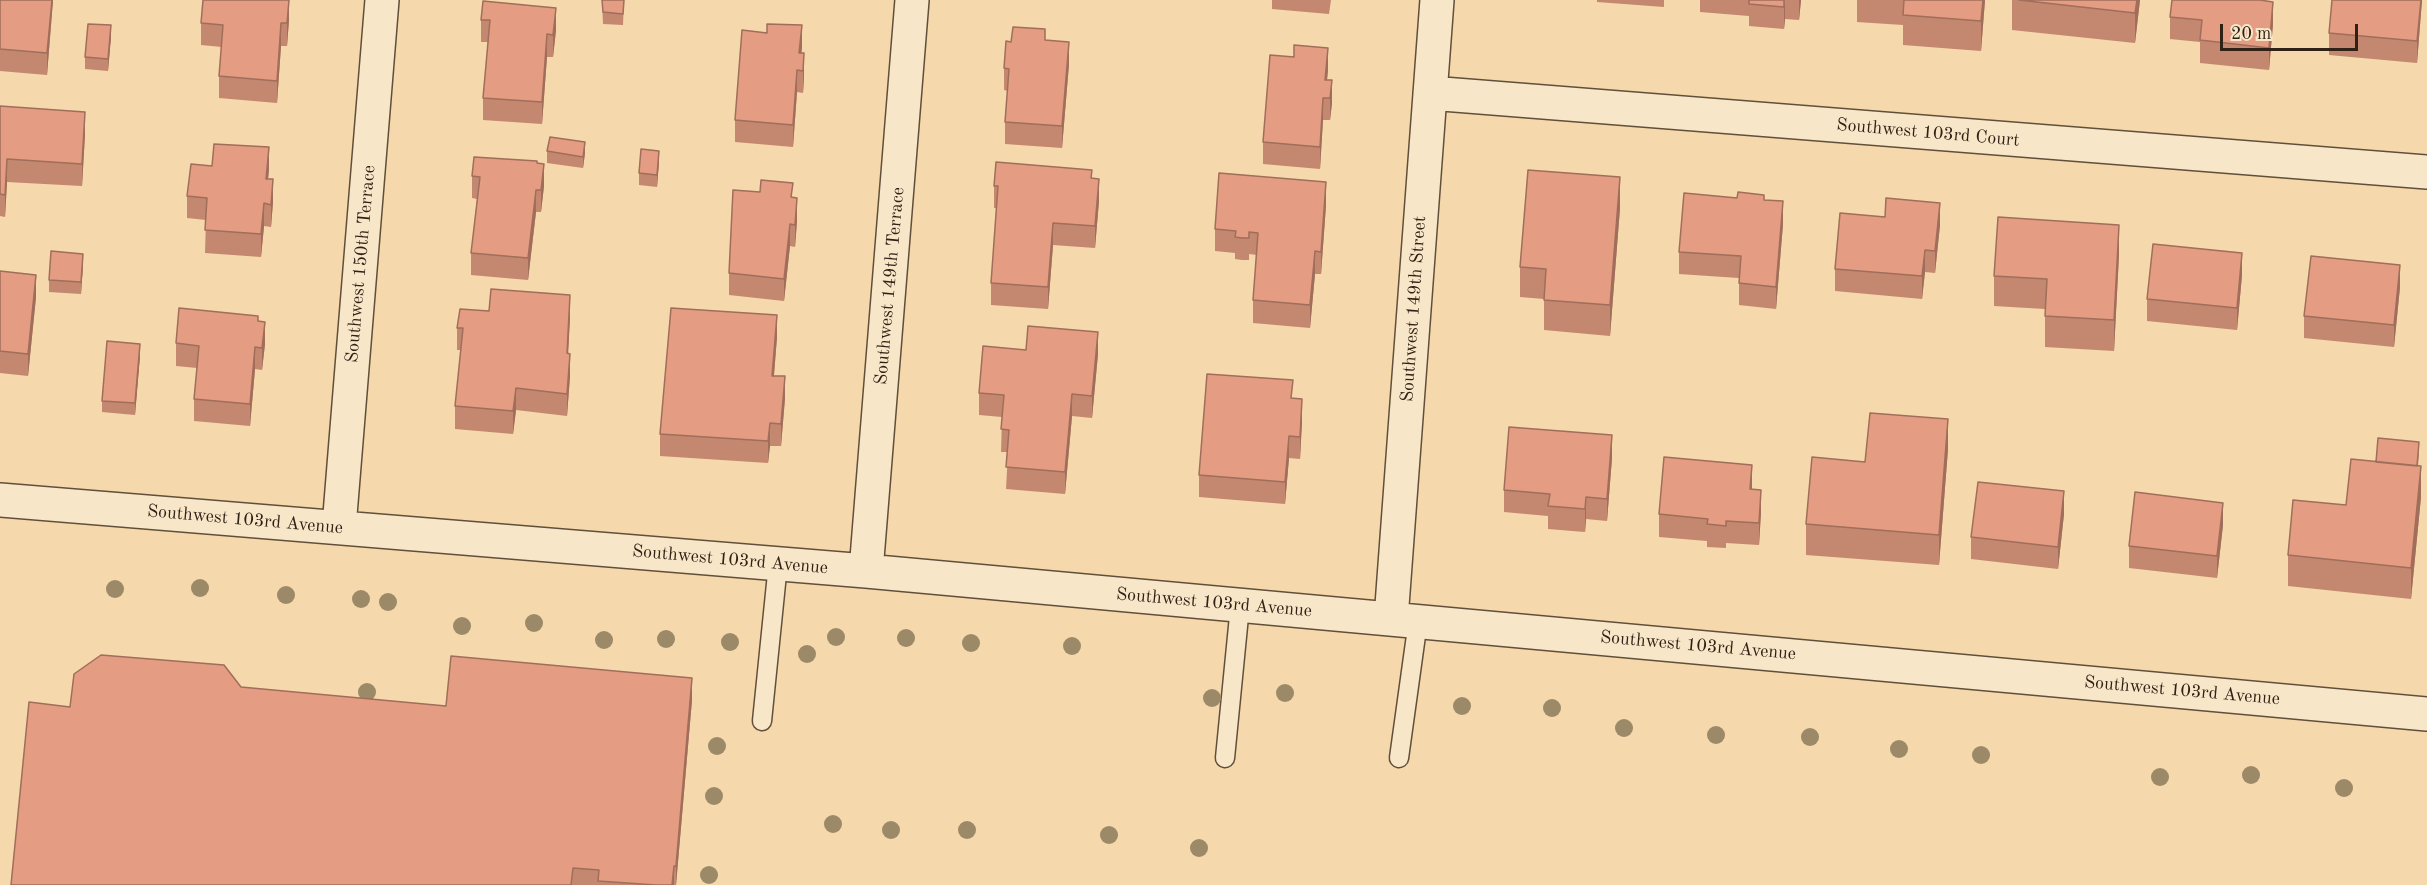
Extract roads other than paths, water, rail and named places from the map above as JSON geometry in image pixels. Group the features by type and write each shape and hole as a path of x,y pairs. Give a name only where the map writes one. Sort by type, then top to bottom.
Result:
{"street":[{"name":"Southwest 150th Terrace","path":"339,527 382,0"},
{"name":"Southwest 149th Terrace","path":"866,571 912,0"},
{"name":"Southwest 149th Street","path":"1404,620 1430,93 1437,0"},
{"name":"Southwest 103rd Court","path":"1430,93 2427,172"},
{"name":"Southwest 103rd Avenue","path":"0,500 866,571 2427,714"}],"lane":[{"path":"762,721 778,564"},
{"path":"1225,758 1240,606"},
{"path":"1399,758 1404,620"}]}
